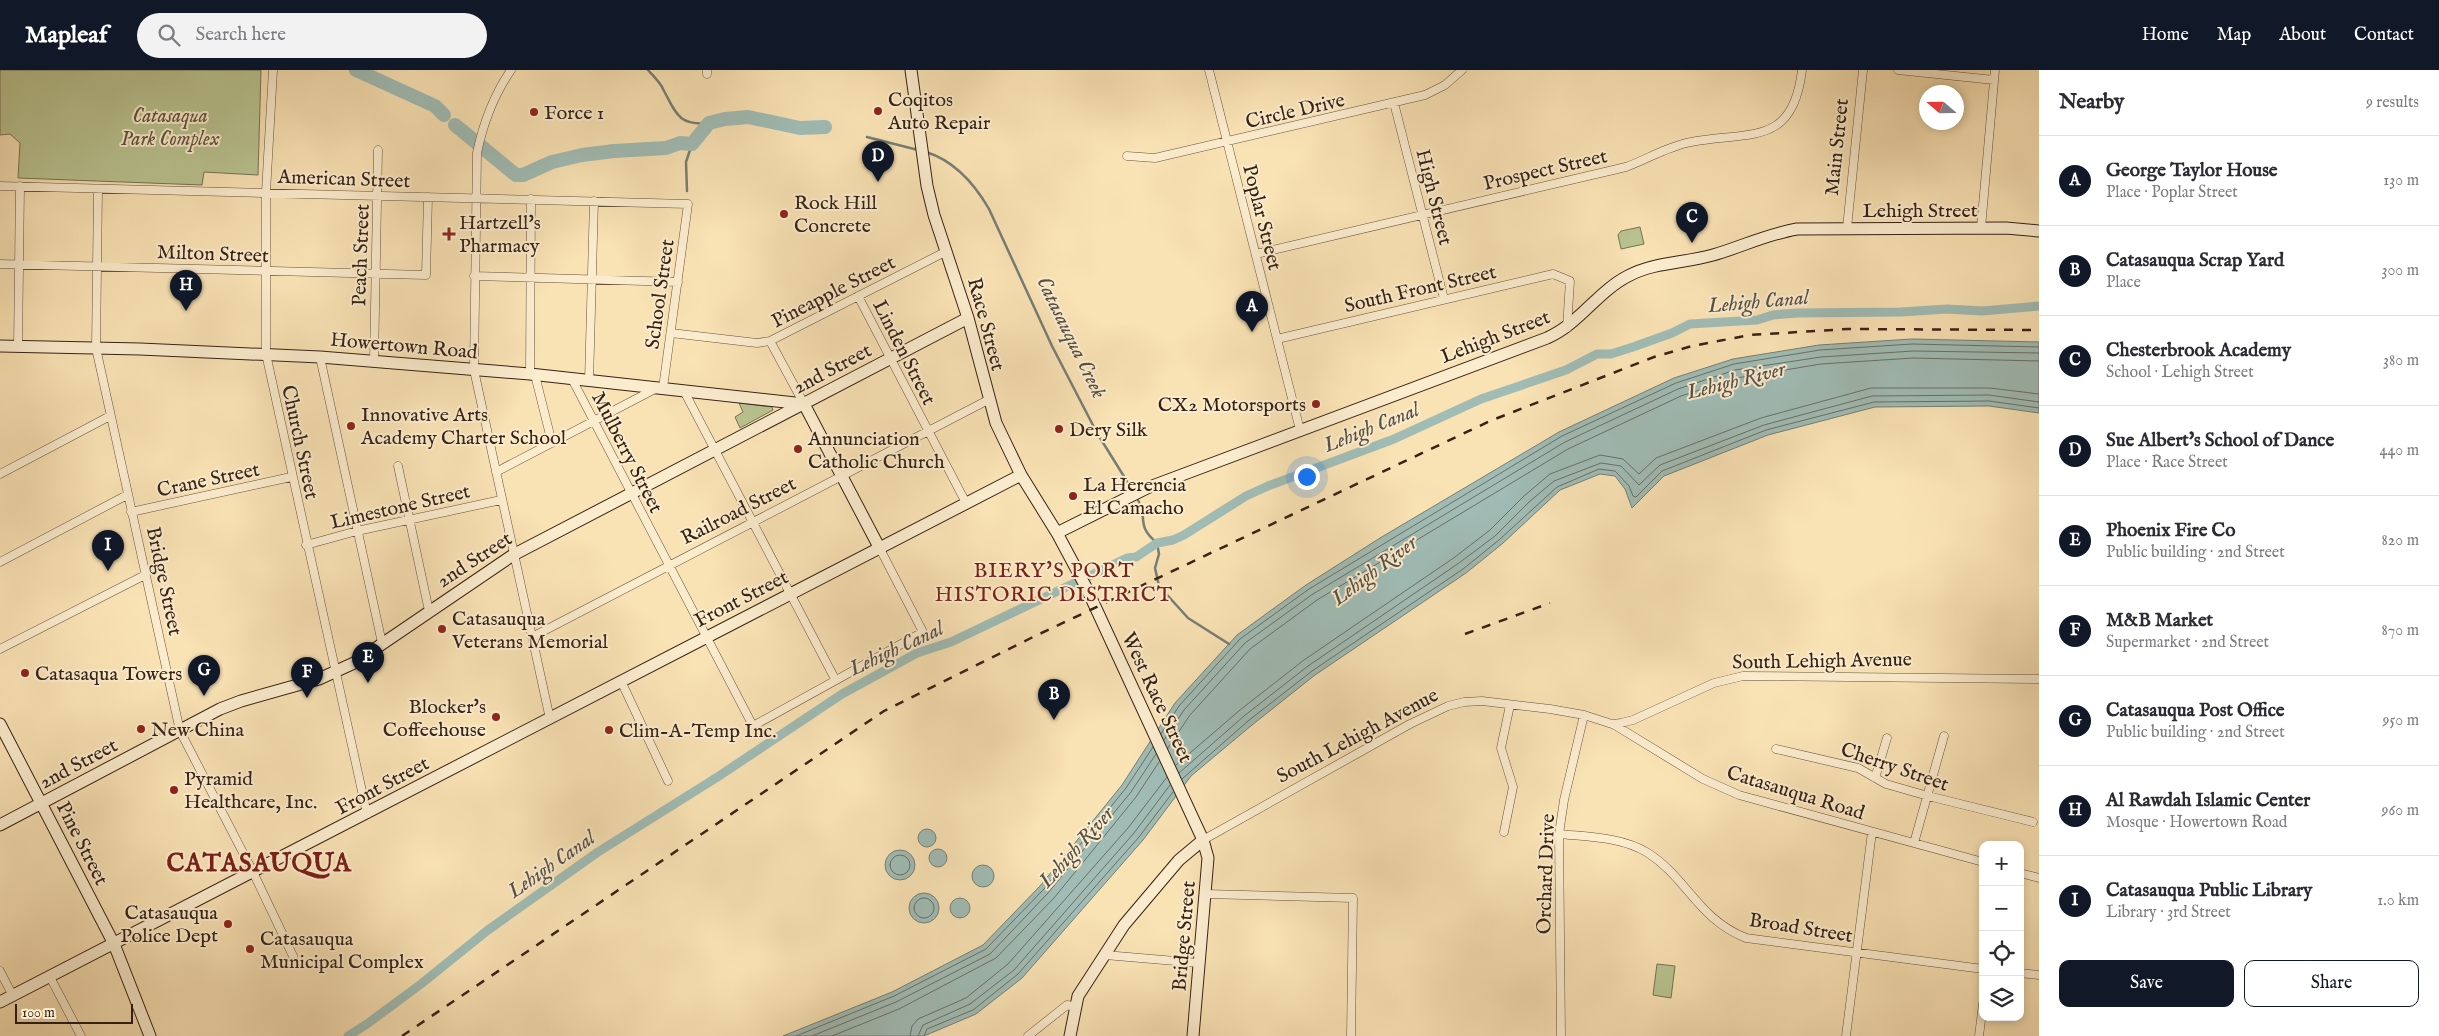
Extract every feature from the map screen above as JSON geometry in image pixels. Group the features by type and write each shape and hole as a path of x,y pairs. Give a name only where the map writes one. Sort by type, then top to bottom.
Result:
{"main road":[{"name":"Race Street","path":"911,70 920,140 934,215 968,318 988,400 996,423 1021,475 1078,570"},
{"name":"Lehigh Street","path":"1057,533 1135,494 1547,338 1567,328 1615,284 1643,269 1712,256 1787,231 1847,228 2039,230"},
{"name":"2nd Street","path":"0,825 241,700 334,673 513,555 968,318"},
{"name":"Howertown Road","path":"0,346 320,357 532,375 804,404"},
{"path":"804,404 879,548"},
{"name":"Front Street","path":"0,1002 1021,475"},
{"name":"West Race Street","path":"1078,570 1203,840"},
{"name":"Pine Street","path":"0,724 114,944 150,1036"},
{"name":"Bridge Street","path":"1193,1036 1208,858 1203,840"},
{"name":"South Lehigh Avenue","path":"1074,1006 1078,996 1105,955 1144,900 1179,860 1203,840"},
{"path":"1070,1036 1074,1006"}],"street":[{"name":"Church Street","path":"273,70 266,192 266,354 291,478 367,814"},
{"path":"511,70 497,94 480,138 477,153 474,370 550,719"},
{"name":"Poplar Street","path":"1210,70 1300,430"},
{"name":"Circle Drive","path":"1127,156 1155,158 1394,103 1436,91 1462,70"},
{"name":"Prospect Street","path":"1256,254 1626,167 1675,146 1691,142 1767,131 1783,120 1794,105 1799,91 1802,70"},
{"name":"Main Street","path":"1847,228 1862,70"},
{"path":"1898,70 1994,80"},
{"path":"1980,228 1996,70"},
{"name":"High Street","path":"1394,103 1444,299"},
{"name":"Peach Street","path":"374,361 378,150"},
{"name":"American Street","path":"0,186 688,204"},
{"path":"18,347 20,186"},
{"name":"Bridge Street","path":"98,189 96,348 180,730 253,872 292,956"},
{"name":"Milton Street","path":"0,264 426,275 428,197"},
{"path":"531,199 532,375 552,443"},
{"name":"Mulberry Street","path":"589,381 594,201"},
{"name":"School Street","path":"660,388 671,332 688,204"},
{"name":"Pineapple Street","path":"671,332 757,343 770,341 947,251"},
{"name":"South Front Street","path":"1277,339 1553,274 1570,281 1567,328"},
{"path":"474,276 678,282"},
{"name":"Linden Street","path":"858,296 966,503"},
{"path":"770,341 804,404"},
{"path":"320,357 382,643"},
{"name":"Mulberry Street","path":"572,379 705,638 754,726 835,679"},
{"name":"Limestone Street","path":"496,472 593,420 660,388"},
{"path":"684,391 835,679 923,632 879,548"},
{"name":"Railroad Street","path":"532,637 988,400"},
{"path":"0,474 110,416"},
{"path":"398,466 429,611"},
{"name":"Crane Street","path":"131,512 291,478"},
{"path":"0,562 127,495"},
{"name":"Limestone Street","path":"306,545 357,531 501,500"},
{"path":"0,649 145,575"},
{"name":"South Lehigh Avenue","path":"1203,840 1433,712 1464,702 1510,705 1584,715 1612,724 1633,720 1714,683 1743,676 2039,679"},
{"path":"621,681 668,781"},
{"path":"1504,832 1513,787 1501,748 1510,705"},
{"name":"Orchard Drive","path":"1561,1036 1559,834 1564,800 1584,715"},
{"name":"Catasauqua Road","path":"1612,724 1721,788 1758,801 1979,861"},
{"path":"1914,843 1944,736"},
{"path":"1875,778 1887,738"},
{"name":"Cherry Street","path":"1776,749 1858,768 1886,784 2033,822"},
{"path":"1846,1036 1872,832"},
{"name":"Broad Street","path":"1559,834 1621,842 1646,852 1666,867 1713,919 1741,936 1759,941 1979,968"},
{"path":"2024,874 2039,878"},
{"path":"1206,894 1353,898 1351,1036"},
{"path":"1105,955 1199,963"},
{"path":"0,972 13,996"},
{"path":"2024,974 2039,976"},
{"path":"50,976 81,1036"},
{"path":"1028,1036 1067,1005 1074,1006"},
{"path":"1979,1036 1981,1021"}],"green space":[{"name":"Catasaqua Park Complex","path":"0,70 261,70 258,175 204,172 202,185 18,178 20,143 10,134 0,135"},
{"path":"1640,227 1644,244 1621,249 1618,235 1621,231"},
{"path":"739,403 772,407 773,410 740,428 735,417 743,412"},
{"path":"1657,964 1675,966 1671,998 1653,995"}],"water":[{"name":"Lehigh River","path":"1912,339 2039,342 2039,413 1989,406 1875,407 1768,435 1664,476 1632,508 1625,489 1615,476 1600,474 1560,490 1502,544 1466,573 1315,675 1191,776 1143,840 1022,978 976,1014 924,1036 783,1036 892,992 983,945 1040,886 1122,785 1175,703 1237,635 1306,585 1380,538 1559,432 1674,378 1733,359 1819,345"},
{"path":"927,829 933,832 936,838 933,844 927,847 921,844 918,838 921,832"},
{"path":"938,849 944,852 947,858 944,864 938,867 932,864 929,858 932,852"},
{"path":"900,850 906,851 914,859 914,871 906,879 900,880 894,879 886,871 885,865 886,859 894,851"},
{"path":"983,865 991,868 994,876 991,884 983,887 975,884 972,876 975,868"},
{"path":"924,893 935,897 939,908 935,919 924,923 913,919 909,908 913,897"},
{"path":"956,898 964,898 970,904 970,912 964,918 956,918 950,912 950,904"}],"waterway":[{"name":"Catasauqua Creek","path":"356,70 435,106 444,115"},
{"path":"648,70 660,84 679,116 691,122 709,123"},
{"name":"Catasauqua Creek","path":"455,125 516,175 523,175 552,162 582,155 666,148 680,143 692,144 709,123 725,119 748,117 800,128 825,127"},
{"name":"Catasauqua Creek","path":"867,137 918,150"},
{"path":"687,191 686,162 692,144"},
{"name":"Catasauqua Creek","path":"926,152 955,167 983,199 1052,346 1097,433 1133,491"},
{"name":"Lehigh Canal","path":"348,1036 421,984 488,930 598,852 719,776 842,694 917,653 951,642 1127,558 1136,557 1157,543 1173,540 1184,535 1246,496 1268,486 1394,439 1481,399 1566,370 1597,354 1611,354 1633,347 1672,333 1690,324 1757,320 1773,315 1798,313 1901,312 1947,309 1982,311 2039,306"},
{"name":"Catasauqua Creek","path":"1137,498 1146,531 1157,543 1159,554 1155,568 1159,586 1188,618 1229,644"}],"railway":[{"path":"402,1036 884,711 1031,638 1490,421 1654,357 1692,346 1750,335 1848,329 2039,330"},
{"path":"1465,634 1550,603"}],"place":[{"name":"Coqitos Auto Repair","path":"878,111"},
{"name":"Force 1","path":"534,112"},
{"name":"Sue Albert's School of Dance","path":"878,182"},
{"name":"Rock Hill Concrete","path":"784,214"},
{"name":"Hartzell's Pharmacy","path":"449,234"},
{"name":"Chesterbrook Academy","path":"1692,243"},
{"name":"Al Rawdah Islamic Center","path":"186,311"},
{"name":"George Taylor House","path":"1252,332"},
{"name":"CX2 Motorsports","path":"1316,404"},
{"name":"Innovative Arts Academy Charter School","path":"351,426"},
{"name":"Dery Silk","path":"1059,429"},
{"name":"Annunciation Catholic Church","path":"798,449"},
{"name":"La Herencia El Camacho","path":"1073,496"},
{"name":"Catasauqua Public Library","path":"108,571"},
{"name":"Catasauqua Veterans Memorial","path":"442,629"},
{"name":"Catasaqua Towers","path":"25,673"},
{"name":"Phoenix Fire Co","path":"368,683"},
{"name":"Catasauqua Post Office","path":"204,696"},
{"name":"M&B Market","path":"307,698"},
{"name":"Blocker's Coffeehouse","path":"496,717"},
{"name":"Catasauqua Scrap Yard","path":"1054,720"},
{"name":"New China","path":"141,729"},
{"name":"Clim-A-Temp Inc.","path":"609,730"},
{"name":"Pyramid Healthcare, Inc.","path":"174,790"},
{"name":"Catasauqua Police Dept","path":"228,924"},
{"name":"Catasauqua Municipal Complex","path":"250,949"}],"district":[{"name":"BIERY'S PORT HISTORIC DISTRICT","path":"1054,582"},
{"name":"CATASAUQUA","path":"259,862"}]}
